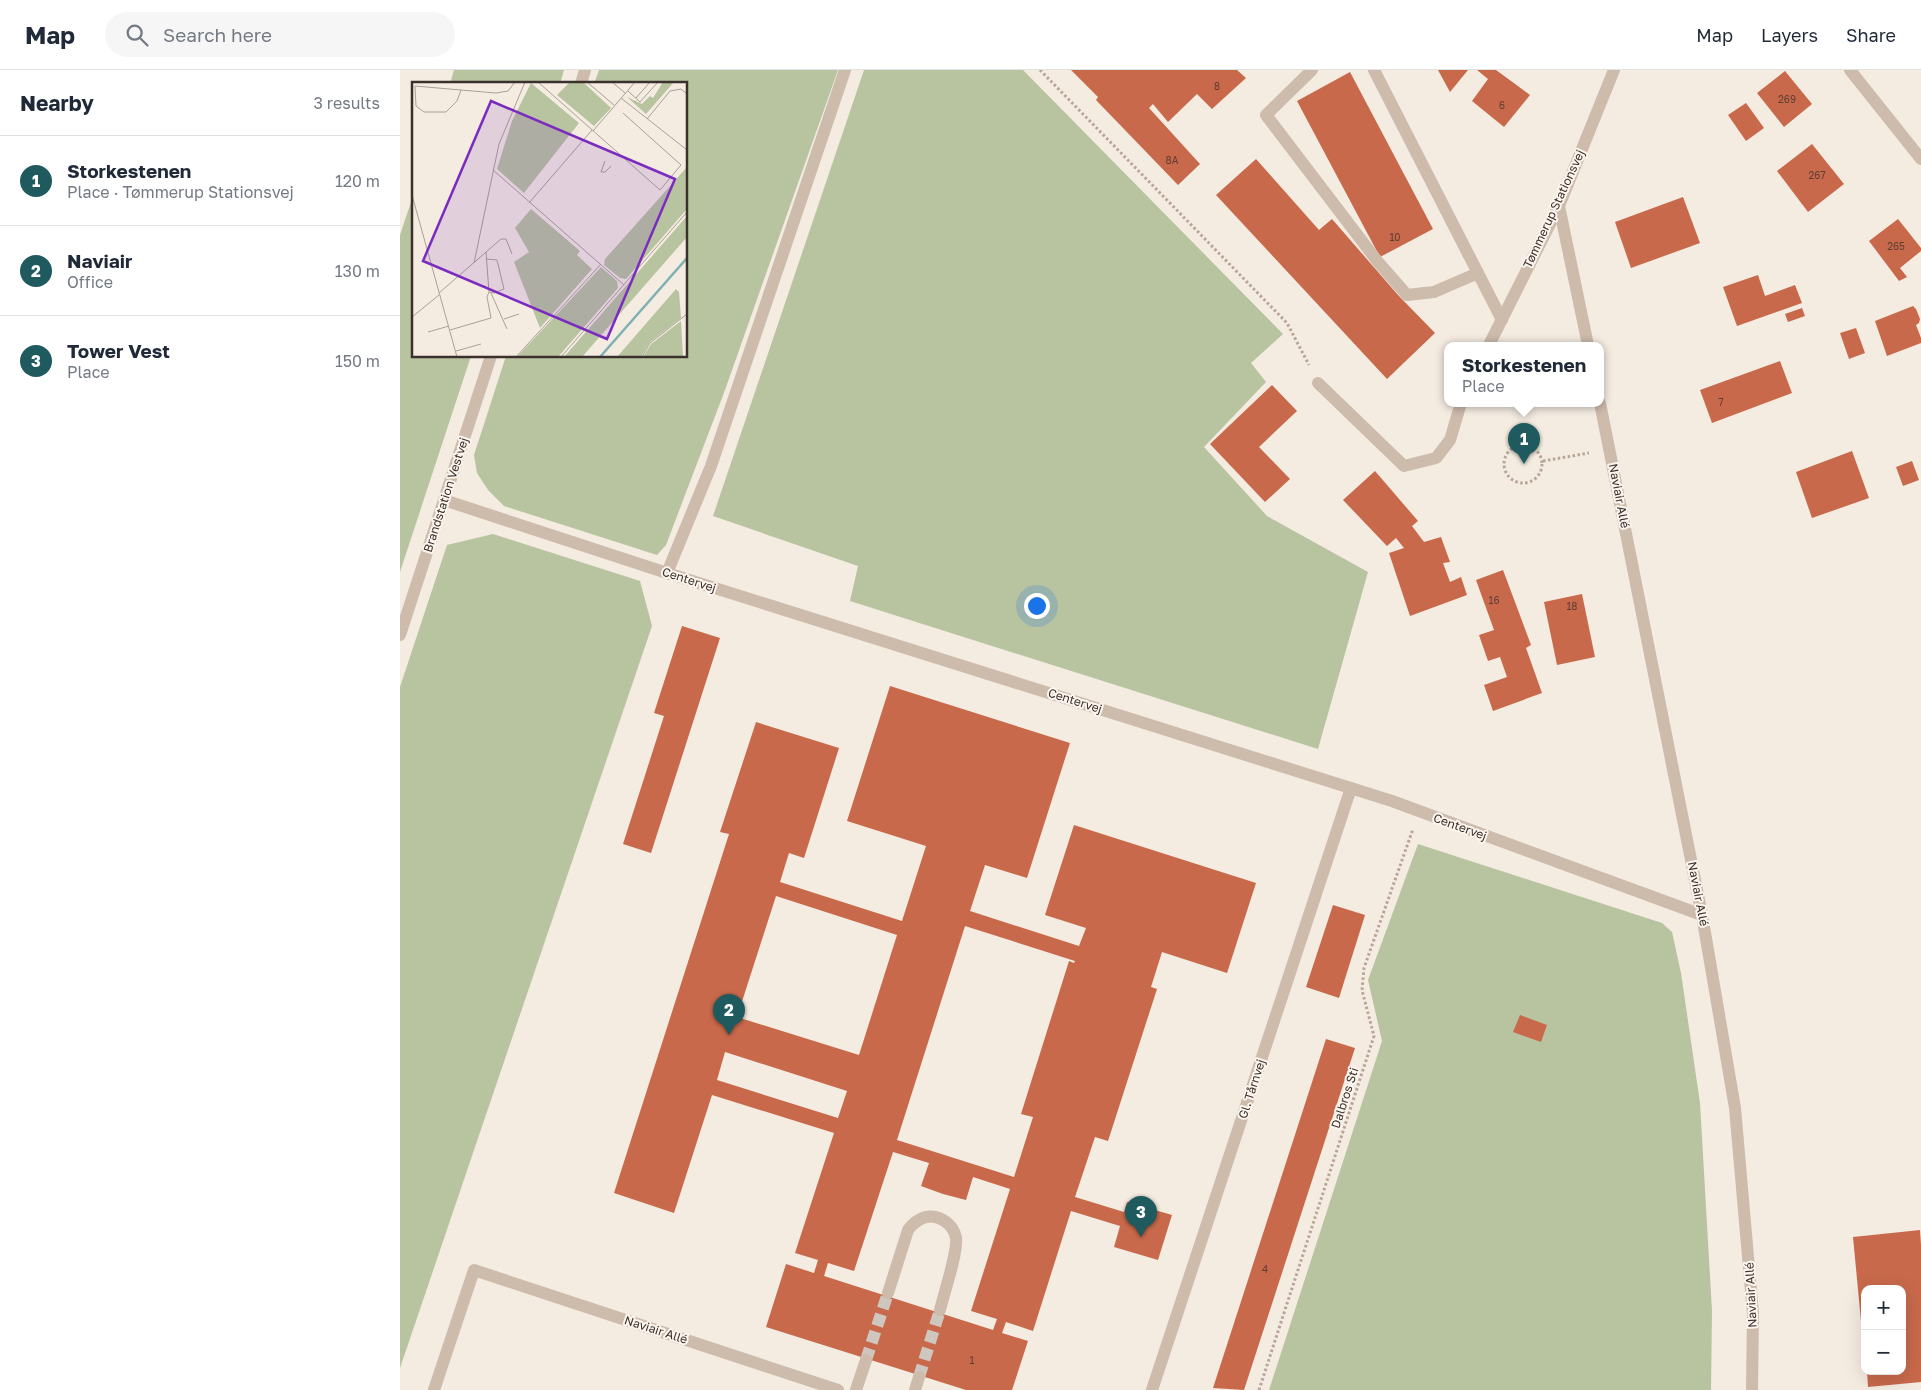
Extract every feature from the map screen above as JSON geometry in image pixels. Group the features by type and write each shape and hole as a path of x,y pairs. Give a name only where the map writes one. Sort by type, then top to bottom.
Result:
{"street":[{"path":"667,573 711,466 844,70"},
{"path":"1312,70 1266,115 1378,262 1407,295 1434,292 1478,273"},
{"path":"1374,70 1502,320"},
{"name":"Tømmerup Stationsvej","path":"1491,342 1559,206 1614,70"},
{"path":"1850,70 1921,159"},
{"path":"1559,206 1587,342"},
{"name":"Brandstation Vestvej","path":"400,635 490,358"},
{"path":"1318,383 1404,466 1436,458 1450,440 1460,407"},
{"name":"Naviair Allé","path":"1601,407 1702,915 1735,1108 1754,1314 1752,1390"},
{"name":"Centervej","path":"444,500 667,573 1351,788 1702,915"},
{"name":"Gl. Tårnvej","path":"1152,1390 1351,788"},
{"path":"888,1293 908,1230 913,1224 926,1218 934,1217 949,1224 953,1230 956,1245 940,1310"},
{"name":"Naviair Allé","path":"434,1390 474,1270 838,1390"},
{"path":"856,1390 866,1360"},
{"path":"915,1390 919,1377"}],"path":[{"path":"1040,70 1287,323 1318,383"},
{"path":"1525,444 1537,450 1543,461 1543,467 1538,476 1534,480 1523,483 1509,476 1504,466 1507,452 1518,445 1525,444"},
{"path":"1543,461 1610,450"},
{"name":"Dalbros Sti","path":"1259,1390 1374,1036 1362,990 1364,968 1419,812"}],"green space":[{"path":"454,70 564,70 561,82 451,82"},
{"path":"599,70 838,70 725,390 666,545 657,555 504,506 488,490 477,473 474,455 505,358 688,358 688,82 595,82"},
{"path":"864,70 1023,70 1283,334 1251,363 1266,382 1204,447 1267,516 1368,572 1318,749 850,601 858,566 713,516"},
{"path":"412,199 412,358 470,358 400,572 400,235"},
{"path":"493,534 640,581 652,626 400,1368 400,687 447,545"},
{"path":"1418,844 1662,923 1672,932 1681,973 1700,1103 1712,1311 1711,1390 1269,1390 1382,1041 1368,980"}],"building":[{"path":"1071,70 1237,70 1246,78 1212,109 1197,94 1168,122 1153,104 1149,108 1200,164 1178,185 1096,100 1098,97"},
{"path":"1438,70 1468,70 1450,92"},
{"path":"1477,70 1496,70 1530,95 1504,127 1472,101 1488,79"},
{"path":"1785,71 1812,104 1784,127 1757,93"},
{"path":"1350,72 1433,229 1380,257 1297,101"},
{"path":"1746,103 1764,128 1746,141 1728,115"},
{"path":"1812,144 1844,184 1808,212 1777,171"},
{"path":"1256,159 1319,230 1332,219 1398,295 1435,333 1387,379 1216,195"},
{"path":"1683,197 1700,243 1631,268 1615,222"},
{"path":"1898,219 1921,248 1921,251 1900,268 1907,277 1899,281 1869,241"},
{"path":"1758,275 1765,296 1795,285 1802,303 1737,326 1723,287"},
{"path":"1913,306 1920,319 1916,325 1921,343 1887,356 1875,321"},
{"path":"1802,308 1805,316 1788,322 1785,314"},
{"path":"1856,328 1865,353 1849,359 1840,333"},
{"path":"1780,361 1792,393 1712,423 1700,390"},
{"path":"1272,385 1297,411 1259,447 1290,479 1265,502 1210,444"},
{"path":"1852,451 1869,498 1812,518 1796,472"},
{"path":"1912,461 1919,480 1903,486 1896,467"},
{"path":"1375,471 1418,521 1412,526 1424,542 1441,537 1450,562 1443,563 1450,582 1461,577 1467,595 1410,616 1389,553 1404,548 1396,538 1387,546 1343,500"},
{"path":"1503,570 1531,645 1526,648 1542,693 1493,711 1484,685 1507,677 1500,657 1488,661 1479,635 1494,630 1476,580"},
{"path":"1582,594 1595,657 1557,665 1544,602"},
{"path":"682,626 720,638 651,853 623,844 664,716 654,713"},
{"path":"890,686 1070,743 1027,878 985,865 970,911 1079,946 1086,928 1045,915 1074,825 1256,883 1227,973 1162,952 1151,987 1157,989 1108,1141 1095,1137 1075,1197 1124,1212 1127,1202 1172,1215 1158,1260 1114,1247 1120,1226 1071,1211 1033,1331 1006,1322 1002,1333 1028,1341 1012,1390 966,1390 766,1327 786,1264 814,1273 818,1260 795,1253 834,1133 712,1095 674,1213 614,1193 729,834 720,832 756,722 839,748 804,858 789,853 780,882 902,921 926,846 847,821","holes":["776,896 897,935 859,1055 737,1017","965,926 1075,961 1074,963 1069,961 1021,1114 1033,1117 1014,1177 897,1140","725,1052 847,1091 838,1118 717,1080","893,1152 929,1163 921,1186 943,1194 966,1200 973,1177 1010,1189 971,1311 997,1319 993,1330 824,1276 828,1263 854,1271"]},
{"path":"1333,905 1365,915 1339,998 1306,987"},
{"path":"1520,1015 1547,1025 1541,1042 1513,1032"},
{"path":"1326,1039 1355,1048 1244,1390 1213,1388"},
{"path":"1920,1230 1921,1382 1868,1387 1867,1375 1906,1375 1906,1285 1861,1285 1861,1321 1853,1237"}],"tunnel":[{"path":"866,1360 888,1293"},
{"path":"919,1377 940,1310"}],"place":[{"name":"Storkestenen","path":"1524,464"},
{"name":"Naviair","path":"729,1035"},
{"name":"Tower Vest","path":"1141,1237"}]}
